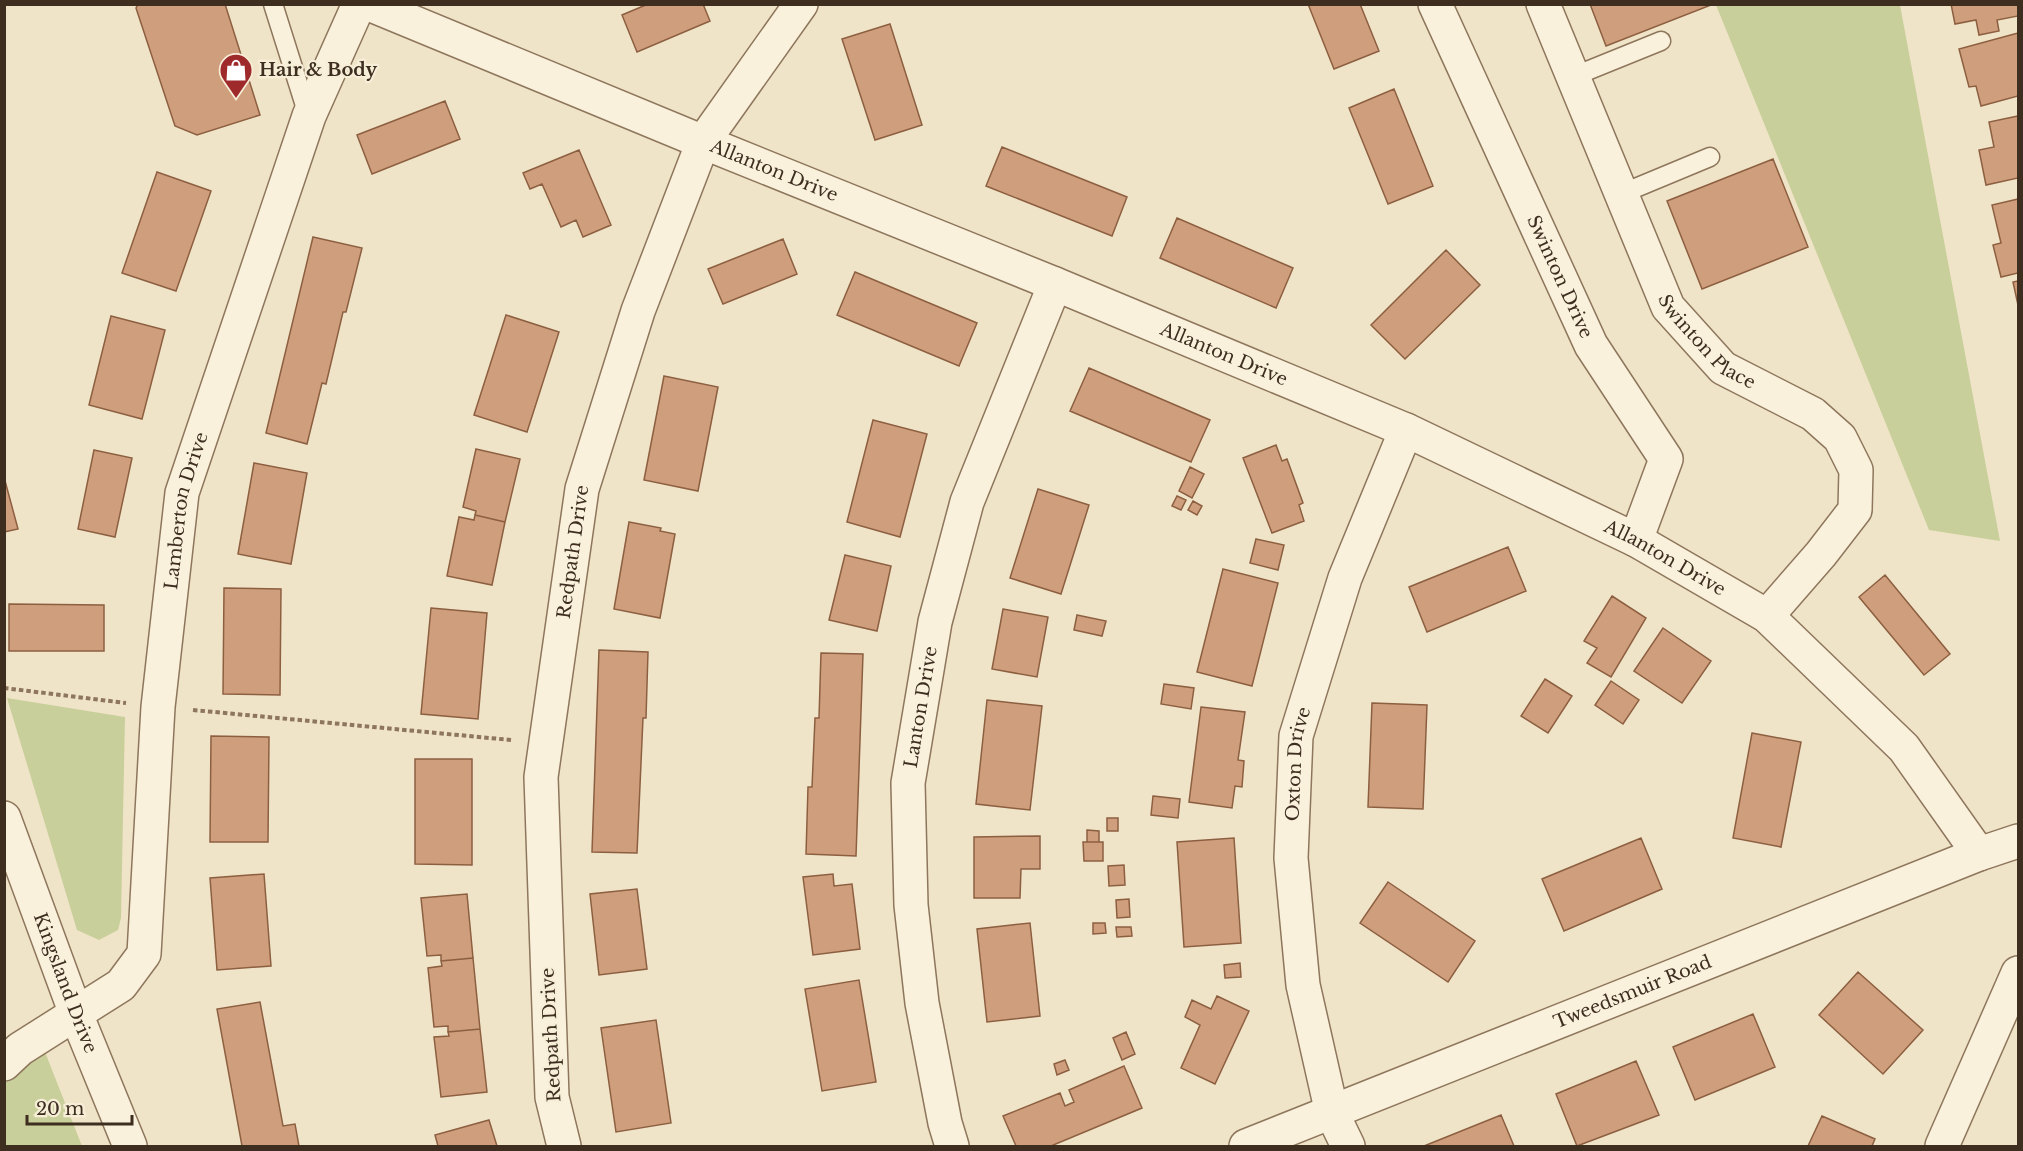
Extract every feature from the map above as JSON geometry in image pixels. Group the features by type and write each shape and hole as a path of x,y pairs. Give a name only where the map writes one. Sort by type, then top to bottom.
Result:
{"street":[{"name":"Lamberton Drive","path":"4,1064 20,1049 121,985 144,954 158,707 182,493 309,116 359,4"},
{"name":"Allanton Drive","path":"369,4 1406,430 1636,540 1767,616 1904,748 1979,854"},
{"name":"Redpath Drive","path":"564,1146 552,1097 542,777 582,489 638,311 703,142 801,4"},
{"name":"Swinton Drive","path":"1435,4 1591,345 1666,459 1636,540"},
{"name":"Swinton Place","path":"1543,4 1668,307 1723,368 1813,414 1840,438 1856,470 1855,510 1821,554 1767,616"},
{"name":"Lanton Drive","path":"952,1146 945,1123 922,1003 911,905 908,783 935,622 967,502 1055,284"},
{"name":"Oxton Drive","path":"1348,1146 1332,1113 1303,985 1292,869 1296,736 1345,578 1406,430"},
{"name":"Kingsland Drive","path":"4,818 76,1014 130,1146"},
{"name":"Tweedsmuir Road","path":"1246,1146 1979,854 2019,841"},
{"path":"1942,1146 2019,973"}],"lane":[{"path":"273,4 309,116"},
{"path":"1572,77 1661,41"},
{"path":"1621,194 1710,157"}],"path":[{"path":"4,688 158,707 492,739 547,741"}],"green space":[{"path":"1716,5 1900,5 2000,541 1929,530"},
{"path":"7,698 125,717 121,918 118,930 99,940 77,930"},
{"path":"43,1047 82,1146 5,1146 4,1073"}],"building":[{"path":"138,4 225,4 260,115 197,135 175,126 136,8"},
{"path":"648,4 703,4 710,21 637,52 622,15"},
{"path":"1308,4 1360,4 1379,51 1334,69"},
{"path":"1590,4 1710,4 1711,5 1606,46"},
{"path":"1951,4 2018,4 2018,16 1997,20 1999,31 1979,35 1976,20 1955,24"},
{"path":"890,24 922,125 875,140 842,39"},
{"path":"2018,33 2018,96 1981,106 1976,86 1969,87 1959,49"},
{"path":"1394,89 1433,186 1388,204 1349,108"},
{"path":"445,101 460,139 372,174 357,135"},
{"path":"2018,116 2018,178 1986,185 1979,150 1994,147 1989,122"},
{"path":"1002,147 1127,197 1112,236 986,186"},
{"path":"579,150 611,225 583,237 576,220 561,227 542,184 530,189 523,173"},
{"path":"1773,159 1808,247 1702,289 1667,201"},
{"path":"157,172 211,191 176,291 122,273"},
{"path":"2018,199 2018,273 2001,277 1993,245 2001,243 1992,205"},
{"path":"1177,218 1293,268 1276,308 1160,258"},
{"path":"313,237 362,248 346,312 343,312 326,384 322,383 307,444 266,433"},
{"path":"783,239 797,274 723,304 708,269"},
{"path":"1446,250 1480,285 1405,359 1371,325"},
{"path":"855,272 977,323 959,366 837,315"},
{"path":"2018,281 2018,305 2013,282"},
{"path":"506,315 559,332 527,432 474,415"},
{"path":"111,316 165,330 142,419 89,405"},
{"path":"1089,368 1210,420 1191,462 1070,411"},
{"path":"664,376 718,387 698,491 644,480"},
{"path":"873,420 927,434 900,537 847,522"},
{"path":"1276,445 1282,461 1287,459 1303,503 1299,505 1304,521 1272,533 1243,458"},
{"path":"476,449 520,459 505,522 475,515 476,511 463,507"},
{"path":"94,450 132,458 115,537 78,529"},
{"path":"254,463 307,473 291,564 238,554"},
{"path":"1190,467 1204,474 1192,498 1179,491"},
{"path":"4,477 18,529 4,532"},
{"path":"1038,489 1089,505 1061,594 1010,578"},
{"path":"1177,496 1186,500 1181,510 1172,506"},
{"path":"1193,501 1202,506 1197,515 1188,510"},
{"path":"475,515 505,522 492,585 447,576 459,517 474,520"},
{"path":"629,522 661,528 660,531 675,534 660,618 614,609"},
{"path":"1256,539 1284,545 1278,570 1250,563"},
{"path":"1508,547 1526,591 1427,632 1409,587"},
{"path":"845,555 891,566 877,631 829,620"},
{"path":"1223,569 1278,583 1252,686 1197,672"},
{"path":"1885,575 1950,654 1924,675 1859,597"},
{"path":"224,588 281,589 280,695 223,694"},
{"path":"1612,596 1646,618 1611,677 1587,663 1597,648 1584,641"},
{"path":"9,604 104,605 104,651 9,651"},
{"path":"431,608 487,613 478,719 421,714"},
{"path":"1003,609 1048,617 1037,677 992,669"},
{"path":"1077,615 1106,621 1102,636 1074,630"},
{"path":"1663,628 1711,661 1682,703 1634,671"},
{"path":"599,650 648,652 637,853 592,852"},
{"path":"821,653 863,654 856,856 806,854 808,787 812,787 815,718 819,718"},
{"path":"1545,679 1572,696 1548,733 1521,716"},
{"path":"1611,681 1639,700 1623,724 1595,705"},
{"path":"1164,684 1194,688 1191,709 1161,704"},
{"path":"987,700 1042,706 1030,810 976,804"},
{"path":"1372,703 1427,705 1423,809 1368,807"},
{"path":"1201,707 1245,712 1238,760 1244,761 1242,787 1235,786 1232,808 1189,802"},
{"path":"1752,733 1801,742 1781,847 1733,838"},
{"path":"211,736 269,737 268,842 210,842"},
{"path":"415,759 472,759 472,865 415,864"},
{"path":"1153,796 1180,799 1178,818 1151,815"},
{"path":"1107,818 1118,818 1118,831 1107,831"},
{"path":"1087,830 1099,831 1099,842 1087,842"},
{"path":"1040,836 1040,869 1021,869 1020,898 974,898 974,837"},
{"path":"1234,838 1241,943 1184,947 1177,842"},
{"path":"1641,838 1662,889 1564,931 1542,879"},
{"path":"1083,842 1103,842 1103,861 1084,861"},
{"path":"1124,865 1125,885 1109,886 1108,866"},
{"path":"264,874 271,966 217,970 210,878"},
{"path":"833,874 834,886 852,884 860,949 813,955 803,877"},
{"path":"1388,882 1475,941 1448,982 1360,923"},
{"path":"637,889 647,969 599,975 590,894"},
{"path":"467,894 473,958 441,961 441,955 427,956 421,898"},
{"path":"1129,899 1130,917 1117,918 1116,900"},
{"path":"1030,923 1040,1016 987,1022 977,929"},
{"path":"1093,923 1105,923 1106,933 1093,934"},
{"path":"1116,927 1131,927 1132,936 1117,937"},
{"path":"473,958 480,1029 448,1032 448,1026 434,1027 428,968 442,966 441,961"},
{"path":"1240,963 1241,977 1225,978 1224,965"},
{"path":"1858,972 1923,1030 1883,1074 1819,1015"},
{"path":"859,980 876,1082 822,1091 805,989"},
{"path":"1217,996 1249,1011 1215,1084 1181,1068 1200,1025 1185,1017 1192,1000 1211,1009"},
{"path":"260,1002 283,1126 295,1124 299,1146 242,1146 217,1009"},
{"path":"1753,1014 1775,1067 1695,1100 1673,1047"},
{"path":"656,1020 671,1123 616,1132 601,1028"},
{"path":"480,1029 487,1092 441,1097 434,1037 449,1036 448,1032"},
{"path":"1126,1032 1135,1054 1122,1060 1113,1038"},
{"path":"1065,1060 1069,1070 1057,1075 1054,1064"},
{"path":"1636,1061 1659,1115 1577,1146 1556,1094"},
{"path":"1124,1066 1142,1108 1051,1146 1016,1146 1003,1116 1060,1093 1065,1106 1074,1102 1069,1090"},
{"path":"1501,1115 1514,1146 1424,1146"},
{"path":"1822,1116 1875,1139 1872,1146 1808,1146"},
{"path":"489,1120 497,1146 438,1146 435,1135"}],"place":[{"name":"Hair & Body","path":"236,99"}]}
